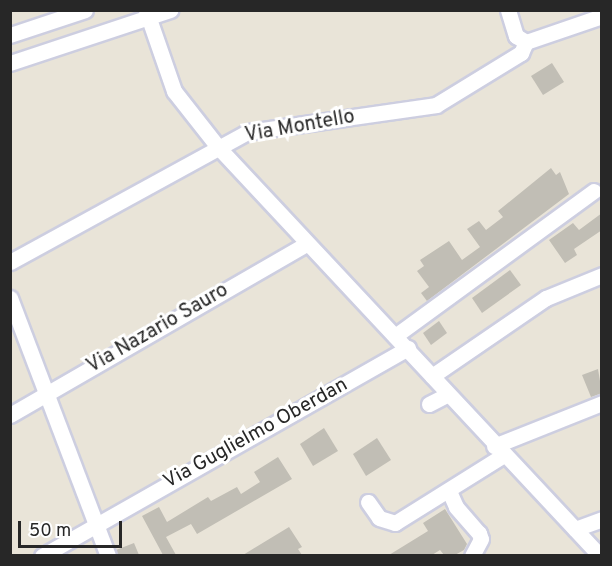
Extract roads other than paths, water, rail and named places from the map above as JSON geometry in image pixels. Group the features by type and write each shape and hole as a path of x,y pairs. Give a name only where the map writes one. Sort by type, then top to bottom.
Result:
{"street":[{"path":"10,35 85,10"},
{"path":"10,63 147,14 170,10"},
{"path":"508,10 516,36 526,42"},
{"path":"147,14 174,91 218,147 306,244 408,348 447,395 600,555"},
{"name":"Via Montello","path":"10,262 247,132 436,105 521,53 526,42 602,16"},
{"path":"395,336 594,191"},
{"name":"Via Nazario Sauro","path":"10,415 306,244"},
{"path":"432,376 546,298 602,275"},
{"path":"10,298 108,555"},
{"name":"Via Guglielmo Oberdan","path":"42,555 408,348"},
{"path":"429,404 447,395"},
{"path":"368,502 379,518 395,523 449,491 499,450 602,403"},
{"path":"449,491 456,507 479,533 481,539 472,555"},
{"path":"575,529 602,519"}]}
